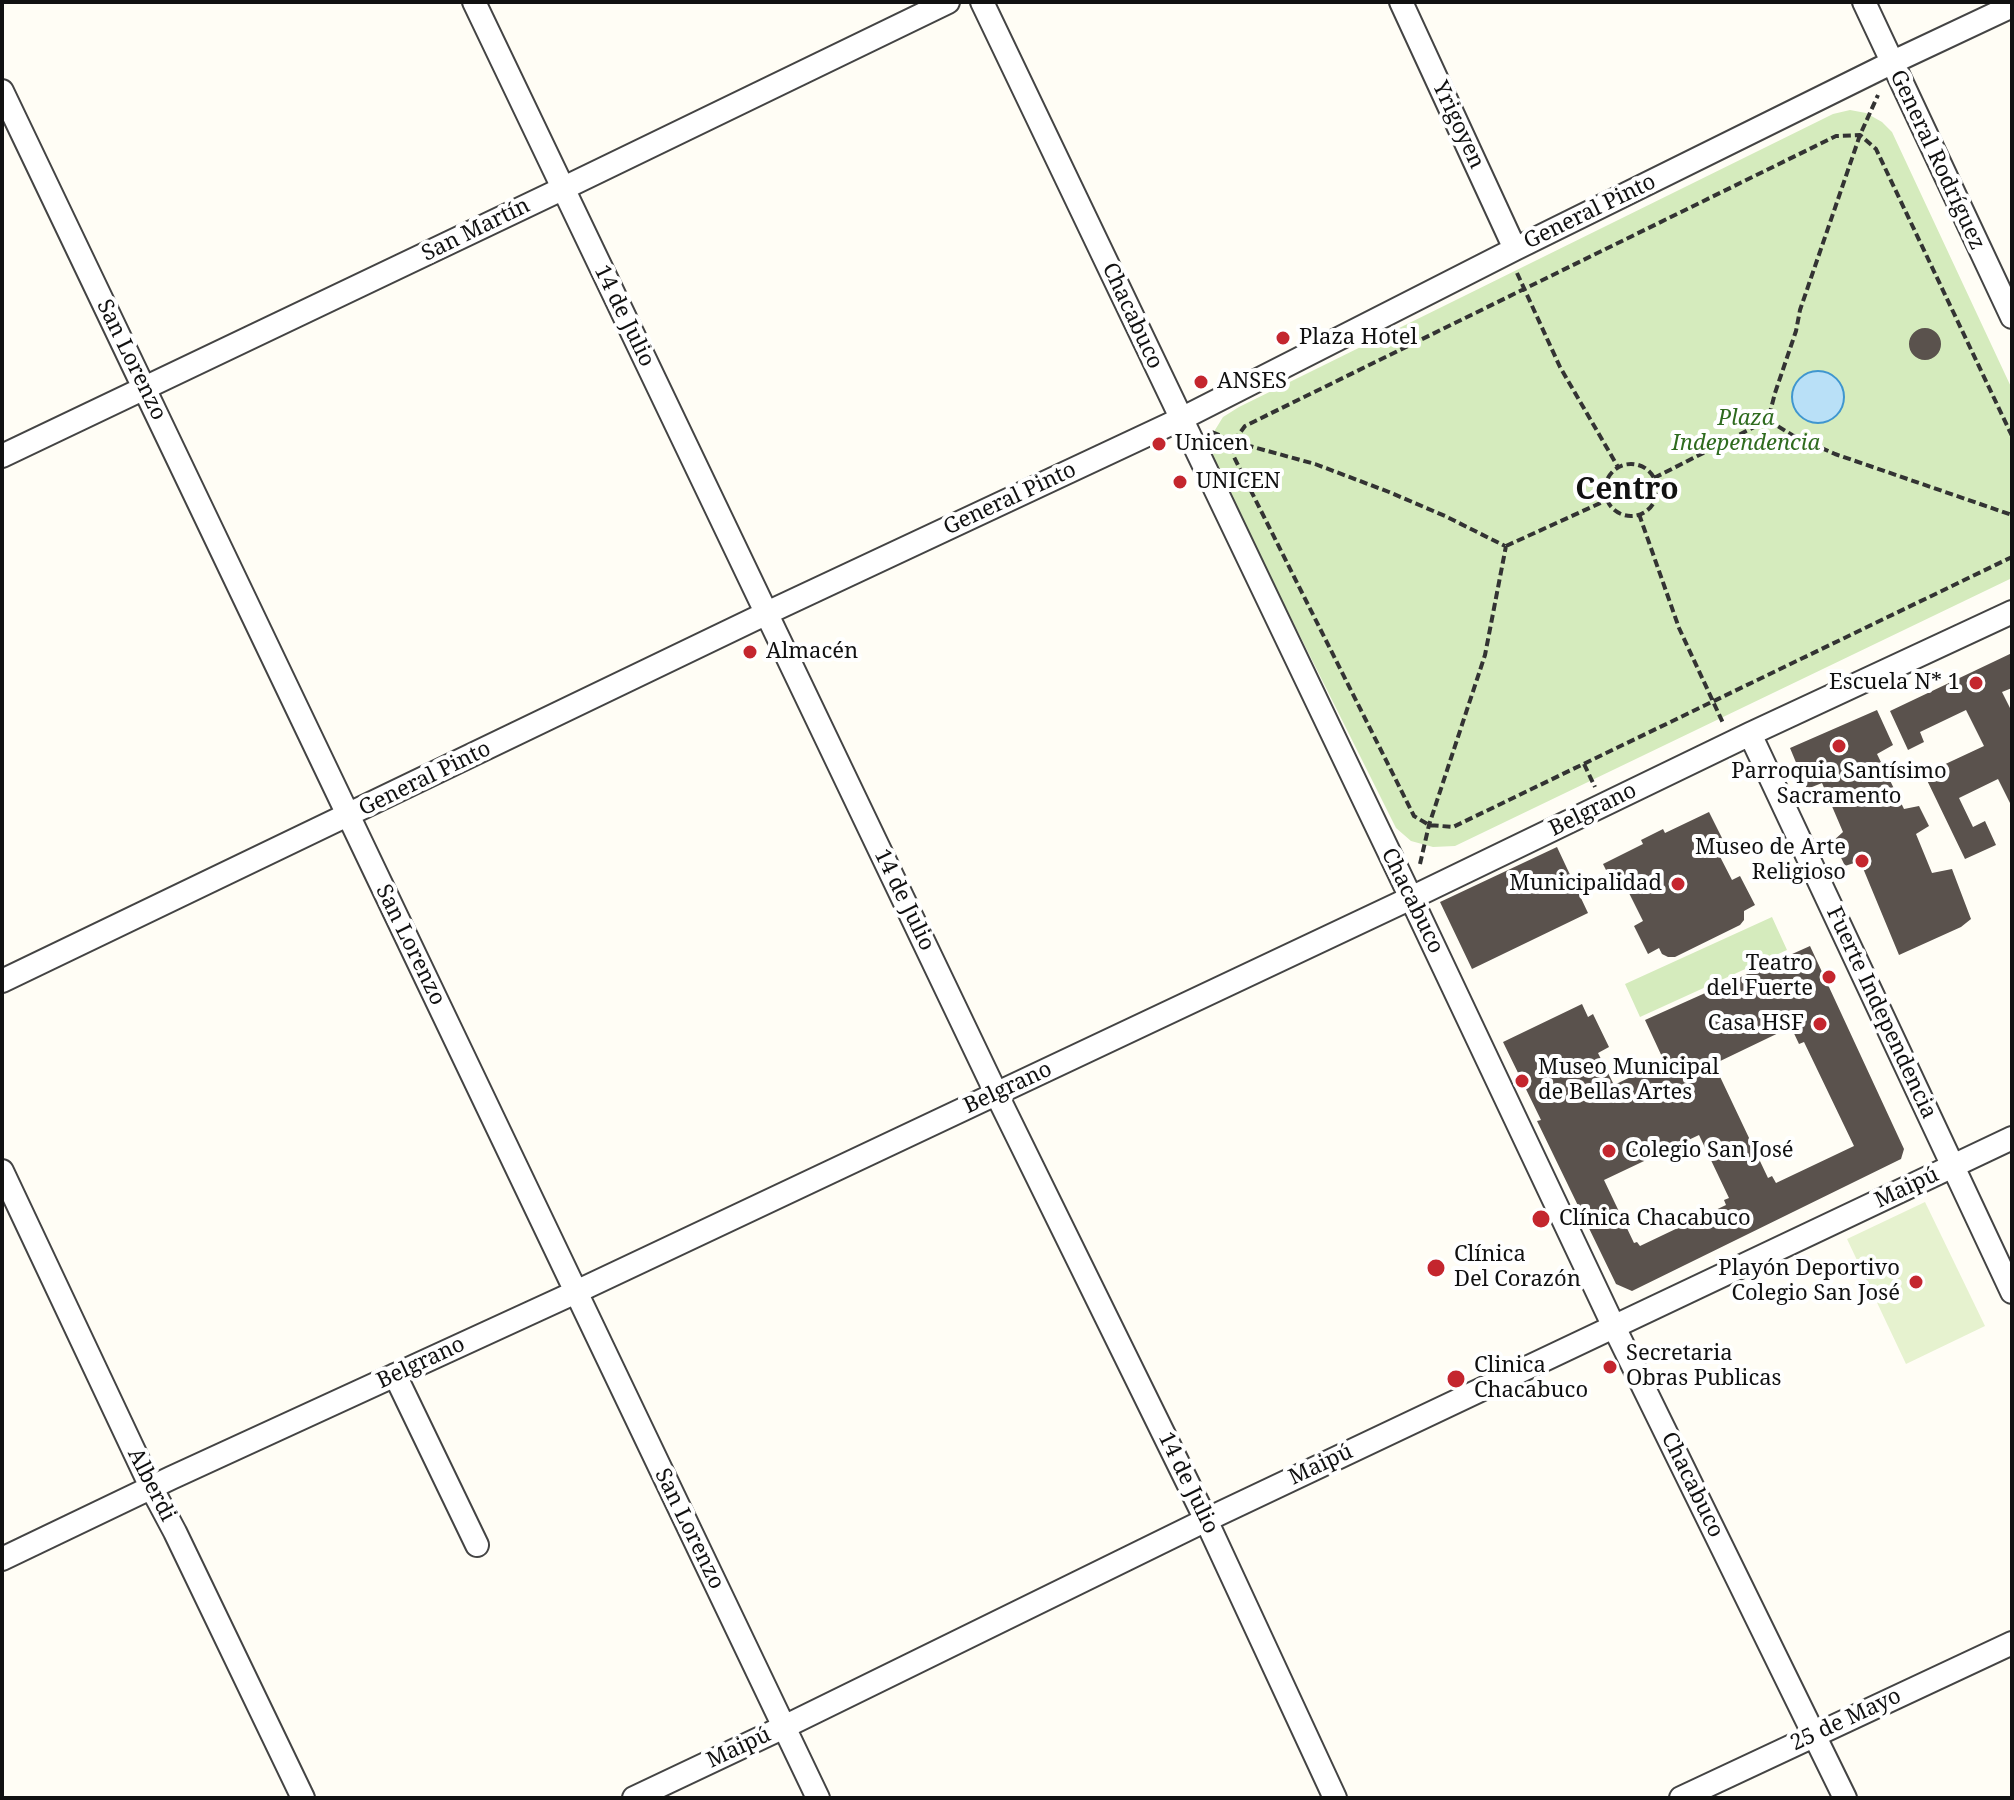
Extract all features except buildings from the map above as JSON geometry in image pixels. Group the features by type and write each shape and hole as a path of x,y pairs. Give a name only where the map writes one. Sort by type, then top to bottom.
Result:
{"street":[{"name":"14 de Julio","path":"474,2 996,1093 1206,1520 1335,1798"},
{"name":"San Martín","path":"2,456 948,2"},
{"name":"Chacabuco","path":"982,2 1614,1327 1845,1798"},
{"name":"Yrigoyen","path":"1401,2 1511,251"},
{"name":"General Rodríguez","path":"1864,2 2012,317"},
{"name":"General Pinto","path":"2,981 767,613 1181,419 1511,251 2012,6"},
{"name":"San Lorenzo","path":"2,91 818,1798"},
{"name":"Belgrano","path":"2,1559 151,1487 576,1292 2012,612"},
{"name":"Fuerte Independencia","path":"1741,738 1954,1166 2012,1292"},
{"name":"Maipú","path":"634,1798 1206,1520 2012,1138"},
{"name":"Alberdi","path":"2,1171 151,1487 303,1798"},
{"path":"395,1375 477,1545"},
{"name":"25 de Mayo","path":"1681,1798 2012,1643"}],"path":[{"path":"1654,478 1768,420 1800,310 1860,135 1891,63"},
{"path":"2012,436 1876,149 1860,135 1836,136 1245,426 1236,438 1234,457 1414,816 1429,825 1453,827 2012,557"},
{"path":"1511,251 1524,289 1560,367 1618,467"},
{"path":"1181,419 1235,442 1315,464 1389,492 1506,546"},
{"path":"1768,420 1792,435 1835,454 2012,515"},
{"path":"1635,464 1654,478 1656,497 1646,511 1621,514 1607,500 1607,479 1618,467 1635,464"},
{"path":"1506,546 1607,500"},
{"path":"1639,514 1679,628 1713,702 1741,738"},
{"path":"1411,898 1429,825 1485,655 1506,546"}],"green space":[{"name":"Plaza Independencia","path":"1850,110 1866,113 1892,132 2012,389 2012,578 1455,846 1433,847 1411,841 1396,828 1214,464 1212,450 1215,430 1223,417 1239,407 1833,114"},
{"path":"1772,917 1787,950 1640,1017 1625,984"},
{"name":"Playón Deportivo Colegio San José","path":"1925,1202 1985,1326 1906,1364 1847,1239"}],"water":[{"path":"1818,371 1836,379 1844,397 1836,415 1818,423 1800,415 1792,397 1800,379"}],"place":[{"name":"Plaza Hotel","path":"1283,338"},
{"name":"ANSES","path":"1201,382"},
{"name":"Unicen","path":"1159,444"},
{"name":"UNICEN","path":"1180,482"},
{"name":"Almacén","path":"750,652"},
{"name":"Escuela N* 1","path":"1976,683"},
{"name":"Parroquia Santísimo Sacramento","path":"1839,746"},
{"name":"Museo de Arte Religioso","path":"1862,861"},
{"name":"Municipalidad","path":"1678,884"},
{"name":"Teatro del Fuerte","path":"1829,977"},
{"name":"Casa HSF","path":"1820,1024"},
{"name":"Museo Municipal de Bellas Artes","path":"1522,1081"},
{"name":"Colegio San José","path":"1609,1151"},
{"name":"Clínica Chacabuco","path":"1541,1219"},
{"name":"Clínica Del Corazón","path":"1436,1268"},
{"name":"Playón Deportivo Colegio San José","path":"1916,1282"},
{"name":"Secretaria Obras Publicas","path":"1610,1367"},
{"name":"Clinica Chacabuco","path":"1456,1379"}],"district":[{"name":"Centro","path":"1627,490"}]}
